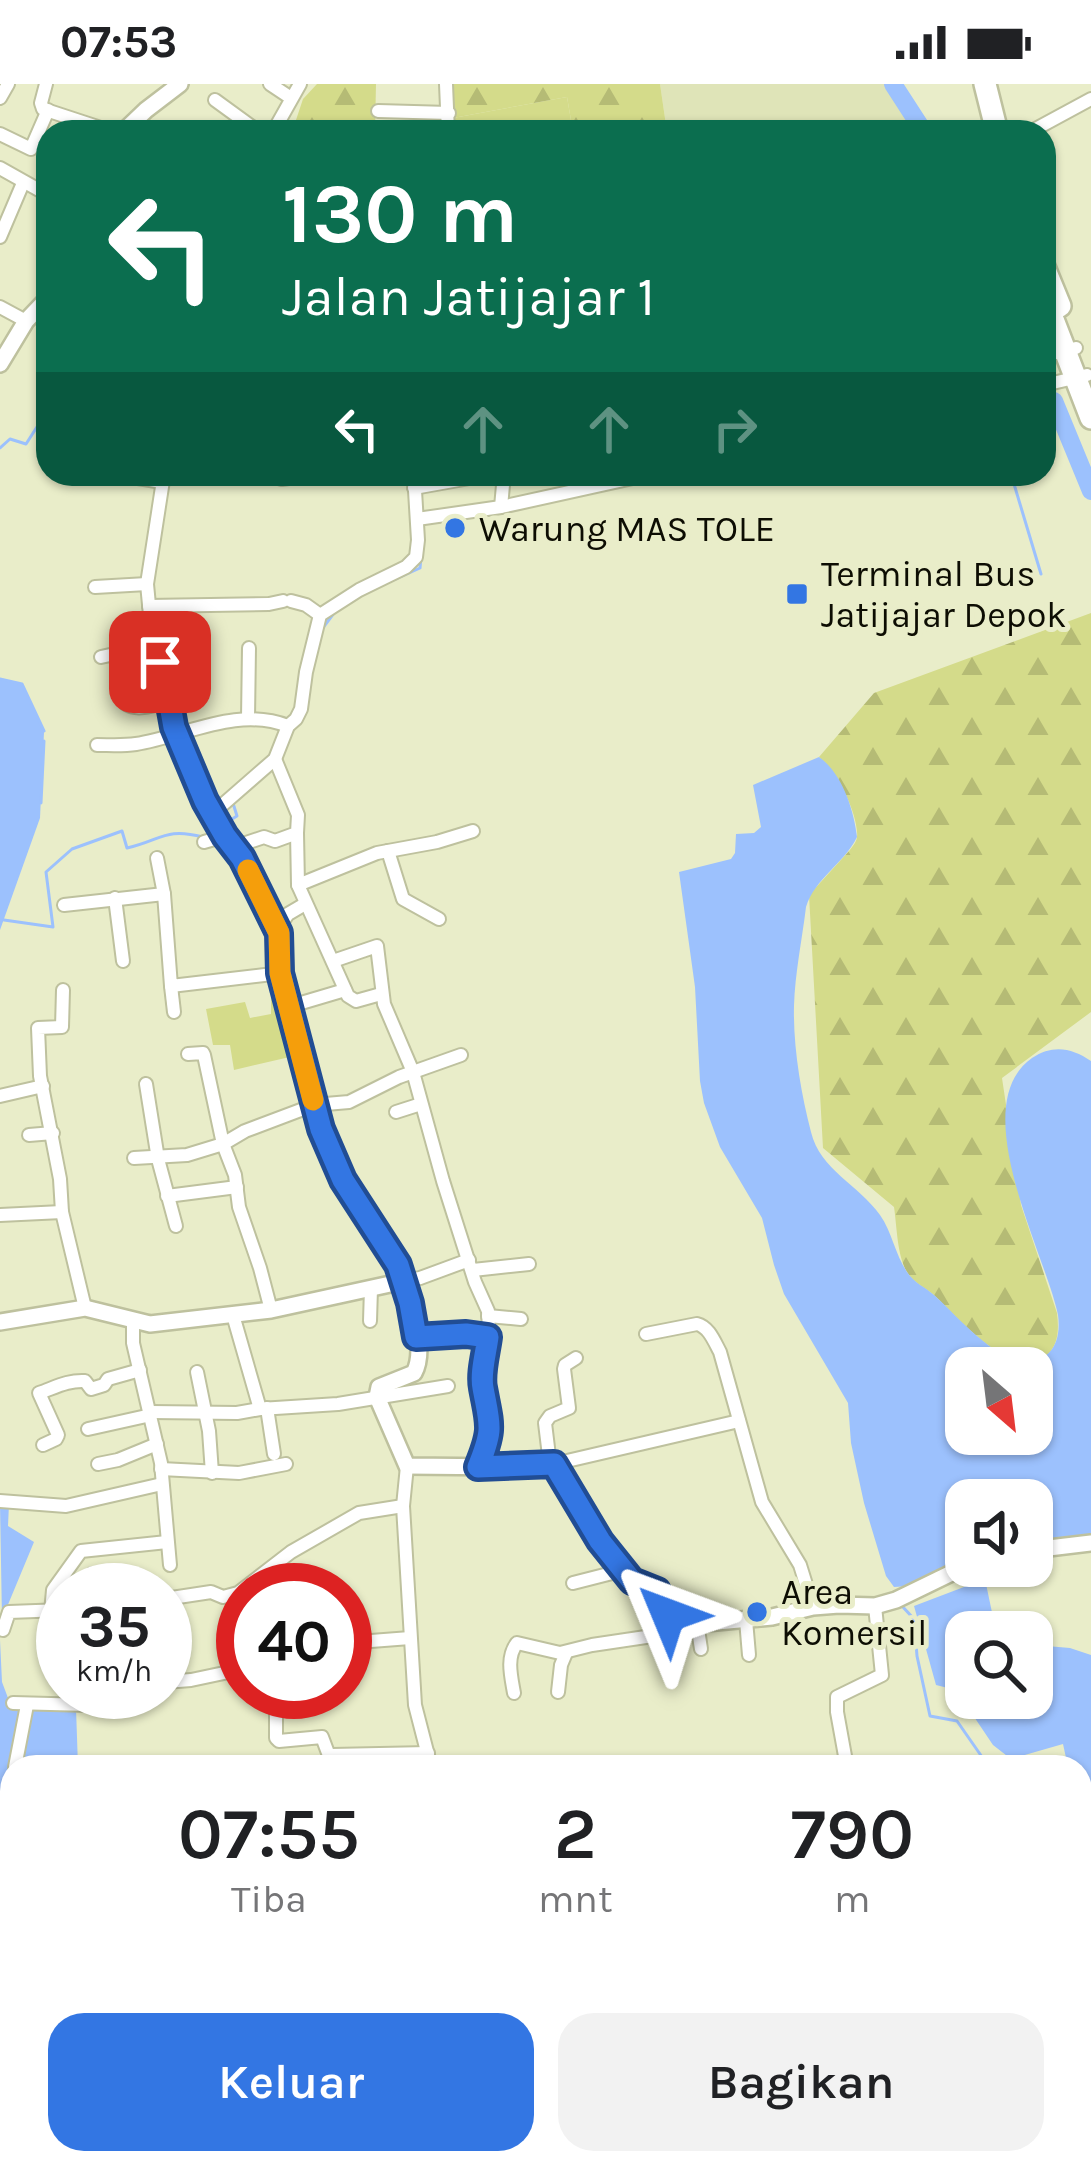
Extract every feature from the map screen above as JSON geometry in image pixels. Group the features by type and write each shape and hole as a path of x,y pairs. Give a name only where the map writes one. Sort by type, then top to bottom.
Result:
{"highway":[{"path":"974,84 983,120"},
{"path":"985,84 994,120"},
{"path":"1062,352 1084,379 1091,418"}],"street":[{"path":"0,98 8,84"},
{"path":"46,84 41,106 78,120"},
{"path":"137,120 179,84"},
{"path":"270,84 291,98"},
{"path":"279,120 300,84"},
{"path":"446,84 449,120"},
{"path":"1052,120 1091,99"},
{"path":"215,100 242,120"},
{"path":"44,120 49,110"},
{"path":"377,110 449,112"},
{"path":"0,134 31,149 36,138"},
{"path":"0,167 36,189"},
{"path":"0,237 23,182"},
{"path":"0,307 26,321"},
{"path":"0,364 36,311"},
{"path":"162,486 147,584 155,645 172,686 171,716 212,814 279,933"},
{"path":"212,814 274,759 288,726 296,719 320,615 416,557 414,486"},
{"path":"501,508 503,486"},
{"path":"417,519 501,508 598,486"},
{"path":"94,587 147,584"},
{"path":"148,606 287,601 305,604 320,615"},
{"path":"101,657 155,645"},
{"path":"248,718 249,648"},
{"path":"126,704 133,708 170,700"},
{"path":"97,745 133,744 248,718 288,726"},
{"path":"274,759 298,815 298,885 304,904 350,999 381,994"},
{"path":"298,885 363,858 473,831"},
{"path":"204,842 275,841 297,833"},
{"path":"388,851 403,899 439,919"},
{"path":"157,858 174,1012"},
{"path":"64,905 164,894"},
{"path":"115,898 123,961"},
{"path":"304,904 281,924 280,973 314,1105 343,1180 398,1265 416,1337 416,1370 380,1385 377,1397 407,1466 403,1506 410,1639 415,1705 428,1755"},
{"path":"334,961 376,946 381,994 412,1072 488,1316 482,1384 490,1429 478,1467"},
{"path":"171,986 280,973"},
{"path":"63,990 62,1028 38,1028 62,1212 85,1308"},
{"path":"291,1006 345,991"},
{"path":"188,1054 204,1054 238,1207 271,1310"},
{"path":"134,1158 187,1156 314,1105 349,1102 461,1055"},
{"path":"146,1084 158,1159 176,1226"},
{"path":"0,1096 43,1086"},
{"path":"396,1112 421,1104"},
{"path":"29,1135 53,1133"},
{"path":"167,1196 237,1186"},
{"path":"0,1216 62,1212"},
{"path":"0,1322 85,1308 150,1324 233,1316 471,1265 529,1264"},
{"path":"370,1321 371,1288"},
{"path":"233,1316 274,1454"},
{"path":"488,1316 521,1319"},
{"path":"134,1321 133,1343 161,1468 170,1563"},
{"path":"646,1334 697,1324 720,1352 762,1502 800,1565 813,1607"},
{"path":"416,1337 488,1337"},
{"path":"576,1358 564,1369 569,1408 545,1423 552,1464 600,1541 632,1581 657,1591 670,1619 672,1629 665,1641 676,1664"},
{"path":"44,1444 58,1435 39,1393 80,1380 91,1389 104,1385 108,1378 140,1370"},
{"path":"196,1372 212,1473"},
{"path":"88,1429 151,1413 237,1413 338,1404 448,1386"},
{"path":"407,1466 552,1464 739,1421"},
{"path":"98,1464 157,1444"},
{"path":"161,1468 249,1472 286,1464"},
{"path":"0,1501 66,1506 162,1484"},
{"path":"192,1595 211,1592 224,1598 238,1593 291,1552 359,1513 403,1506"},
{"path":"72,1563 80,1551 166,1542"},
{"path":"1053,1548 1091,1543"},
{"path":"572,1583 624,1570"},
{"path":"514,1693 510,1665 514,1645 560,1653 697,1624 839,1604 875,1606 945,1576"},
{"path":"845,1755 836,1702 840,1694 882,1675 875,1606"},
{"path":"3,1630 9,1612 36,1611"},
{"path":"746,1620 749,1655"},
{"path":"697,1624 701,1649"},
{"path":"372,1641 410,1639"},
{"path":"558,1692 566,1652"},
{"path":"16,1755 22,1705 36,1705"},
{"path":"277,1719 279,1741 322,1737 332,1755"}],"shaded area":[{"path":"660,84 889,84 908,120 665,120"}],"green space":[{"path":"317,84 376,84 375,120 296,120 303,99"},
{"path":"451,84 660,84 665,120 571,120 567,97 453,118"},
{"path":"567,97 571,120 453,120"},
{"path":"1091,613 1091,1012 1002,1078 1021,1205 1057,1313 1053,1348 991,1347 971,1331 907,1272 894,1207 823,1148 809,895 849,851 857,835 844,791 819,757 874,693"},
{"path":"280,990 294,1056 234,1070 230,1045 213,1045 206,1009 245,1002 250,1018 271,1014 271,993"}],"water":[{"path":"0,679 22,684 44,732 40,818 0,930"},
{"path":"819,757 840,782 850,804 857,837 806,907 794,1006 796,1054 811,1132 823,1157 880,1215 910,1276 991,1347 945,1347 945,1455 1053,1455 1053,1348 1059,1321 1015,1182 1006,1110 1013,1080 1032,1058 1062,1049 1091,1061 1091,1537 1053,1541 1053,1479 945,1479 945,1569 910,1586 894,1587 886,1576 864,1503 848,1403 784,1294 762,1218 720,1147 700,1081 695,987 679,872 731,859 736,834 754,833 761,827 753,785"},
{"path":"0,1504 9,1504 8,1526 34,1542 2,1619"},
{"path":"964,1587 987,1587 992,1611 945,1611 945,1687 936,1685 914,1606"},
{"path":"0,1640 2,1682 11,1706 36,1707 36,1719 76,1719 78,1755 0,1755"},
{"path":"1053,1647 1091,1655 1091,1755 1065,1755 1063,1744 1006,1755 976,1719 1053,1719"}],"waterway":[{"path":"893,84 916,120"},
{"path":"1056,406 1091,491"},
{"path":"0,448 10,439 26,444 36,428"},
{"path":"1015,486 1041,574"},
{"path":"389,582 420,568 421,557"},
{"path":"322,629 334,613"},
{"path":"0,679 22,684 44,731"},
{"path":"41,803 44,741"},
{"path":"224,824 237,816 232,800"},
{"path":"4,920 53,927 46,872 72,849 122,831 127,848 171,834 203,837"},
{"path":"902,1606 914,1619 930,1716 957,1721 981,1755"}],"slow traffic":[{"path":"248,870 279,933 280,973 313,1100"}],"place":[{"name":"Warung MAS TOLE","path":"455,528"},
{"name":"Terminal Bus Jatijajar Depok","path":"797,594"},
{"name":"Area Komersil","path":"757,1612"}],"route":[{"path":"160,662 172,688 174,727 205,801 242,858 279,933 280,973 321,1129 343,1180 398,1265 416,1337 488,1337 482,1384 490,1429 478,1467 554,1464 600,1541 632,1581 657,1591 668,1615"}]}
